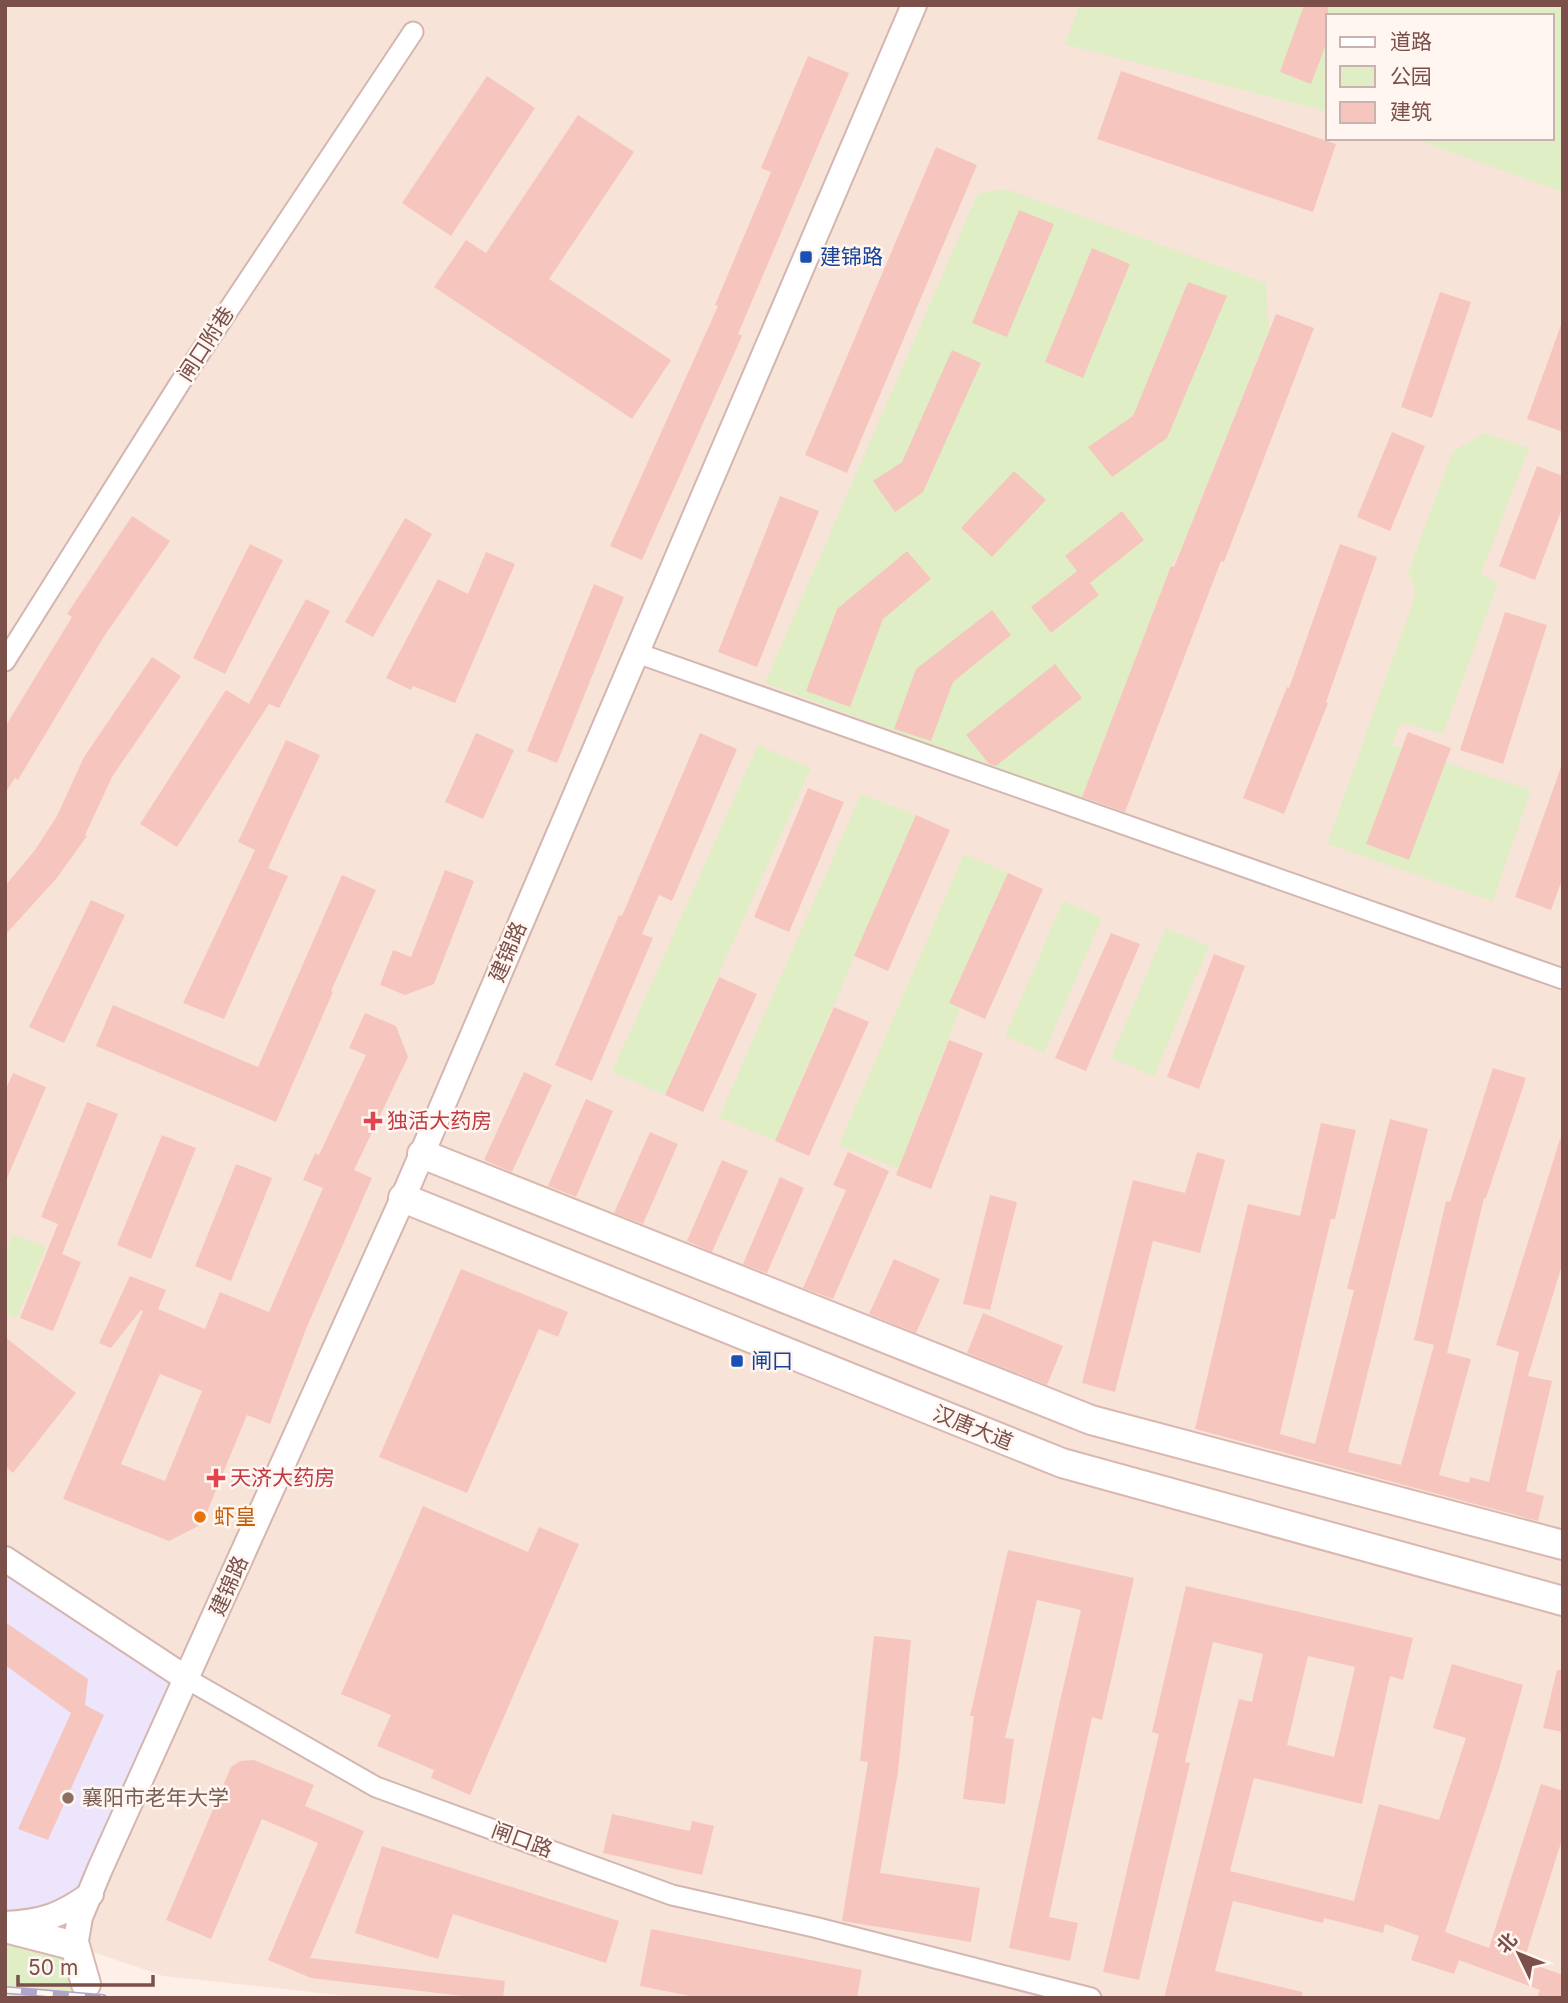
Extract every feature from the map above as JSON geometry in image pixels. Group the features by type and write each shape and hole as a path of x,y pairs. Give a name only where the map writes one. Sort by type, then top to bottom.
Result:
{"main road":[{"path":"422,1154 1091,1420 1563,1545"},
{"name":"汉唐大道","path":"403,1198 1062,1463 1563,1601"},
{"path":"5,1926 75,1946 86,1984"}],"street":[{"name":"建锦路","path":"75,1946 80,1917 163,1726 187,1679 403,1198 913,5"},
{"name":"闸口附巷","path":"5,661 180,383 414,32"},
{"path":"636,653 1563,979"},
{"name":"闸口路","path":"5,1559 187,1679 376,1787 672,1895 814,1927 1091,1998"},
{"path":"5,1926 33,1923 55,1916 91,1894"}],"shaded area":[{"path":"5,5 1563,5 1563,1998 366,1998 163,1976 75,1946 5,1928"},
{"name":"襄阳市老年大学","path":"5,1559 187,1679 91,1894 5,1924"}],"green space":[{"path":"1080,5 1563,5 1563,192 1417,140 1554,140 1554,14 1326,14 1326,111 1064,44"},
{"path":"1006,189 1266,283 1269,330 1182,547 1171,566 1081,801 765,683 978,193"},
{"path":"1484,433 1529,448 1481,574 1498,583 1443,734 1401,722 1392,745 1531,790 1493,901 1327,844 1416,593 1408,572 1453,451"},
{"path":"758,745 811,768 665,1095 612,1072"},
{"path":"861,794 916,815 775,1141 719,1117"},
{"path":"964,854 1008,873 950,1003 960,1008 899,1169 839,1145"},
{"path":"1063,901 1102,918 1044,1053 1005,1036"},
{"path":"1166,928 1209,946 1154,1076 1111,1058"},
{"path":"13,1234 46,1247 17,1318 5,1313 5,1253"},
{"path":"5,1928 75,1946 90,1998 5,1998"}],"building":[{"path":"1304,5 1328,5 1326,48 1311,84 1280,72"},
{"path":"808,56 849,73 738,334 742,336 642,560 610,546 718,306 715,305 771,172 761,168"},
{"path":"1121,71 1336,144 1313,212 1097,139"},
{"path":"487,76 535,108 451,236 402,203"},
{"path":"578,115 634,152 549,279 671,360 632,419 434,287 466,240 486,253"},
{"path":"936,147 977,165 847,473 805,455"},
{"path":"1019,210 1054,224 1007,337 972,323"},
{"path":"1092,248 1130,264 1083,378 1045,362"},
{"path":"1188,282 1227,296 1167,438 1112,477 1088,447 1133,416"},
{"path":"1440,292 1471,302 1432,418 1401,407"},
{"path":"1276,314 1314,328 1125,812 1082,797 1171,566 1174,567"},
{"path":"1563,325 1563,432 1527,419"},
{"path":"952,350 981,363 923,492 895,512 873,481 902,462"},
{"path":"1392,432 1425,446 1390,531 1357,517"},
{"path":"1537,466 1563,476 1563,506 1535,580 1499,566"},
{"path":"1014,471 1046,500 992,557 961,528"},
{"path":"780,496 819,511 757,667 718,652"},
{"path":"1122,511 1144,540 1090,583 1099,595 1051,633 1031,607 1077,571 1065,556"},
{"path":"132,516 170,541 103,638 18,780 15,778 5,793 5,727 72,617 67,614"},
{"path":"405,518 432,534 373,637 345,622"},
{"path":"250,544 283,560 225,674 193,658"},
{"path":"1340,544 1377,557 1326,702 1328,703 1284,814 1243,798 1287,687 1289,688"},
{"path":"907,551 931,579 883,619 850,707 806,691 837,609"},
{"path":"486,552 515,564 455,703 413,686 411,690 386,678 438,579 468,594"},
{"path":"594,584 624,597 557,763 527,751"},
{"path":"306,599 330,611 279,708 269,704 177,847 140,824 226,690 249,704"},
{"path":"992,610 1011,635 953,682 931,741 894,729 916,669"},
{"path":"1505,612 1547,625 1503,764 1460,750"},
{"path":"152,657 181,676 112,777 85,835 87,836 56,879 5,935 5,886 35,850 57,816 84,757"},
{"path":"1055,664 1082,698 996,766 989,764 966,735"},
{"path":"1408,732 1451,748 1409,860 1366,844"},
{"path":"476,733 514,750 483,819 445,802"},
{"path":"700,733 737,749 672,901 659,895 642,934 653,938 592,1081 555,1065"},
{"path":"286,740 320,755 268,868 288,876 224,1019 183,1003 255,850 238,842"},
{"path":"1561,767 1563,877 1551,910 1515,897"},
{"path":"808,788 844,802 789,932 754,917"},
{"path":"916,815 950,830 888,971 854,956"},
{"path":"445,870 474,881 434,984 405,995 380,985 393,950 411,957"},
{"path":"1008,873 1043,889 985,1019 949,1003"},
{"path":"342,875 376,890 276,1122 96,1046 113,1005 258,1067"},
{"path":"91,900 125,915 64,1043 29,1027"},
{"path":"1111,933 1140,944 1086,1071 1055,1058"},
{"path":"1214,954 1245,966 1199,1089 1167,1077"},
{"path":"719,977 757,994 703,1112 665,1095"},
{"path":"834,1007 869,1022 809,1156 775,1141"},
{"path":"365,1013 396,1026 408,1057 354,1170 372,1178 306,1329 270,1424 247,1415 202,1524 169,1541 63,1499 143,1311 141,1310 111,1348 99,1343 130,1276 166,1290 158,1309 205,1329 220,1292 269,1312 323,1188 303,1180 315,1153 319,1155 366,1055 349,1048","holes":["160,1374 202,1391 165,1481 121,1464"]},
{"path":"949,1040 983,1053 931,1189 896,1175"},
{"path":"1493,1068 1526,1078 1484,1198 1447,1353 1471,1359 1439,1475 1469,1483 1470,1477 1489,1482 1519,1352 1496,1345 1560,1139 1563,1140 1563,1262 1528,1376 1552,1381 1526,1491 1544,1496 1538,1521 1195,1429 1248,1204 1300,1216 1321,1123 1356,1130 1335,1219 1331,1219 1280,1434 1315,1444 1354,1290 1347,1289 1390,1119 1428,1129 1348,1452 1401,1465 1434,1345 1414,1340 1446,1201 1450,1202"},
{"path":"524,1072 552,1085 512,1172 484,1160"},
{"path":"13,1073 46,1087 5,1183 5,1091"},
{"path":"586,1099 613,1111 576,1197 548,1186"},
{"path":"87,1102 118,1114 62,1254 81,1262 53,1331 20,1318 58,1224 41,1217"},
{"path":"650,1132 678,1144 643,1224 614,1213"},
{"path":"162,1135 196,1148 151,1259 117,1245"},
{"path":"848,1152 889,1171 833,1299 803,1288 846,1190 833,1185"},
{"path":"1197,1152 1225,1160 1200,1253 1153,1241 1115,1392 1082,1383 1133,1180 1185,1193"},
{"path":"722,1160 748,1171 712,1252 687,1241"},
{"path":"236,1164 272,1178 231,1281 195,1266"},
{"path":"780,1177 804,1188 767,1273 743,1264"},
{"path":"990,1195 1017,1202 990,1310 963,1304"},
{"path":"894,1259 940,1279 916,1333 869,1314"},
{"path":"461,1269 568,1312 558,1337 539,1329 467,1493 379,1457"},
{"path":"983,1313 1063,1346 1047,1385 967,1353"},
{"path":"5,1337 76,1393 13,1473 5,1466"},
{"path":"423,1506 528,1552 539,1527 579,1544 470,1795 431,1778 434,1770 377,1746 391,1715 341,1694"},
{"path":"1008,1550 1134,1578 1102,1720 1092,1717 1049,1917 1078,1923 1070,1961 1009,1948 1081,1610 1037,1600 1005,1738 1014,1739 1005,1804 963,1799 974,1716 970,1716"},
{"path":"1186,1586 1413,1638 1403,1680 1390,1676 1362,1804 1254,1778 1230,1871 1354,1901 1379,1804 1439,1820 1466,1738 1433,1728 1452,1664 1523,1685 1499,1769 1445,1932 1489,1948 1541,1784 1563,1791 1563,1836 1524,1961 1563,1975 1563,1998 1537,1998 1540,1990 1459,1960 1454,1974 1411,1960 1419,1936 1385,1924 1383,1933 1324,1918 1323,1923 1233,1901 1215,1971 1302,1992 1302,1998 1164,1998 1239,1699 1252,1702 1263,1654 1213,1642 1185,1762 1190,1763 1139,1980 1103,1972 1159,1734 1152,1732","holes":["1308,1656 1355,1667 1334,1757 1287,1745"]},
{"path":"5,1622 88,1679 85,1705 104,1715 48,1840 18,1829 71,1713 5,1665"},
{"path":"874,1636 911,1640 898,1772 880,1873 980,1888 971,1942 842,1921 868,1762 860,1761"},
{"path":"1557,1670 1563,1670 1563,1732 1543,1728"},
{"path":"254,1760 314,1785 305,1806 364,1831 310,1958 505,1981 503,1998 480,1998 311,1978 268,1960 318,1843 262,1819 211,1939 166,1920 231,1767 240,1761"},
{"path":"612,1814 690,1831 692,1821 714,1826 702,1875 603,1853"},
{"path":"382,1846 619,1921 606,1963 453,1914 438,1959 355,1933"},
{"path":"651,1929 862,1970 857,1998 700,1998 640,1986"}],"railway":[{"path":"5,1990 103,1998"}],"place":[{"name":"建锦路","path":"806,257"},
{"name":"独活大药房","path":"373,1121"},
{"name":"闸口","path":"737,1361"},
{"name":"天济大药房","path":"216,1478"},
{"name":"虾皇","path":"200,1517"},
{"name":"襄阳市老年大学","path":"68,1798"}]}
